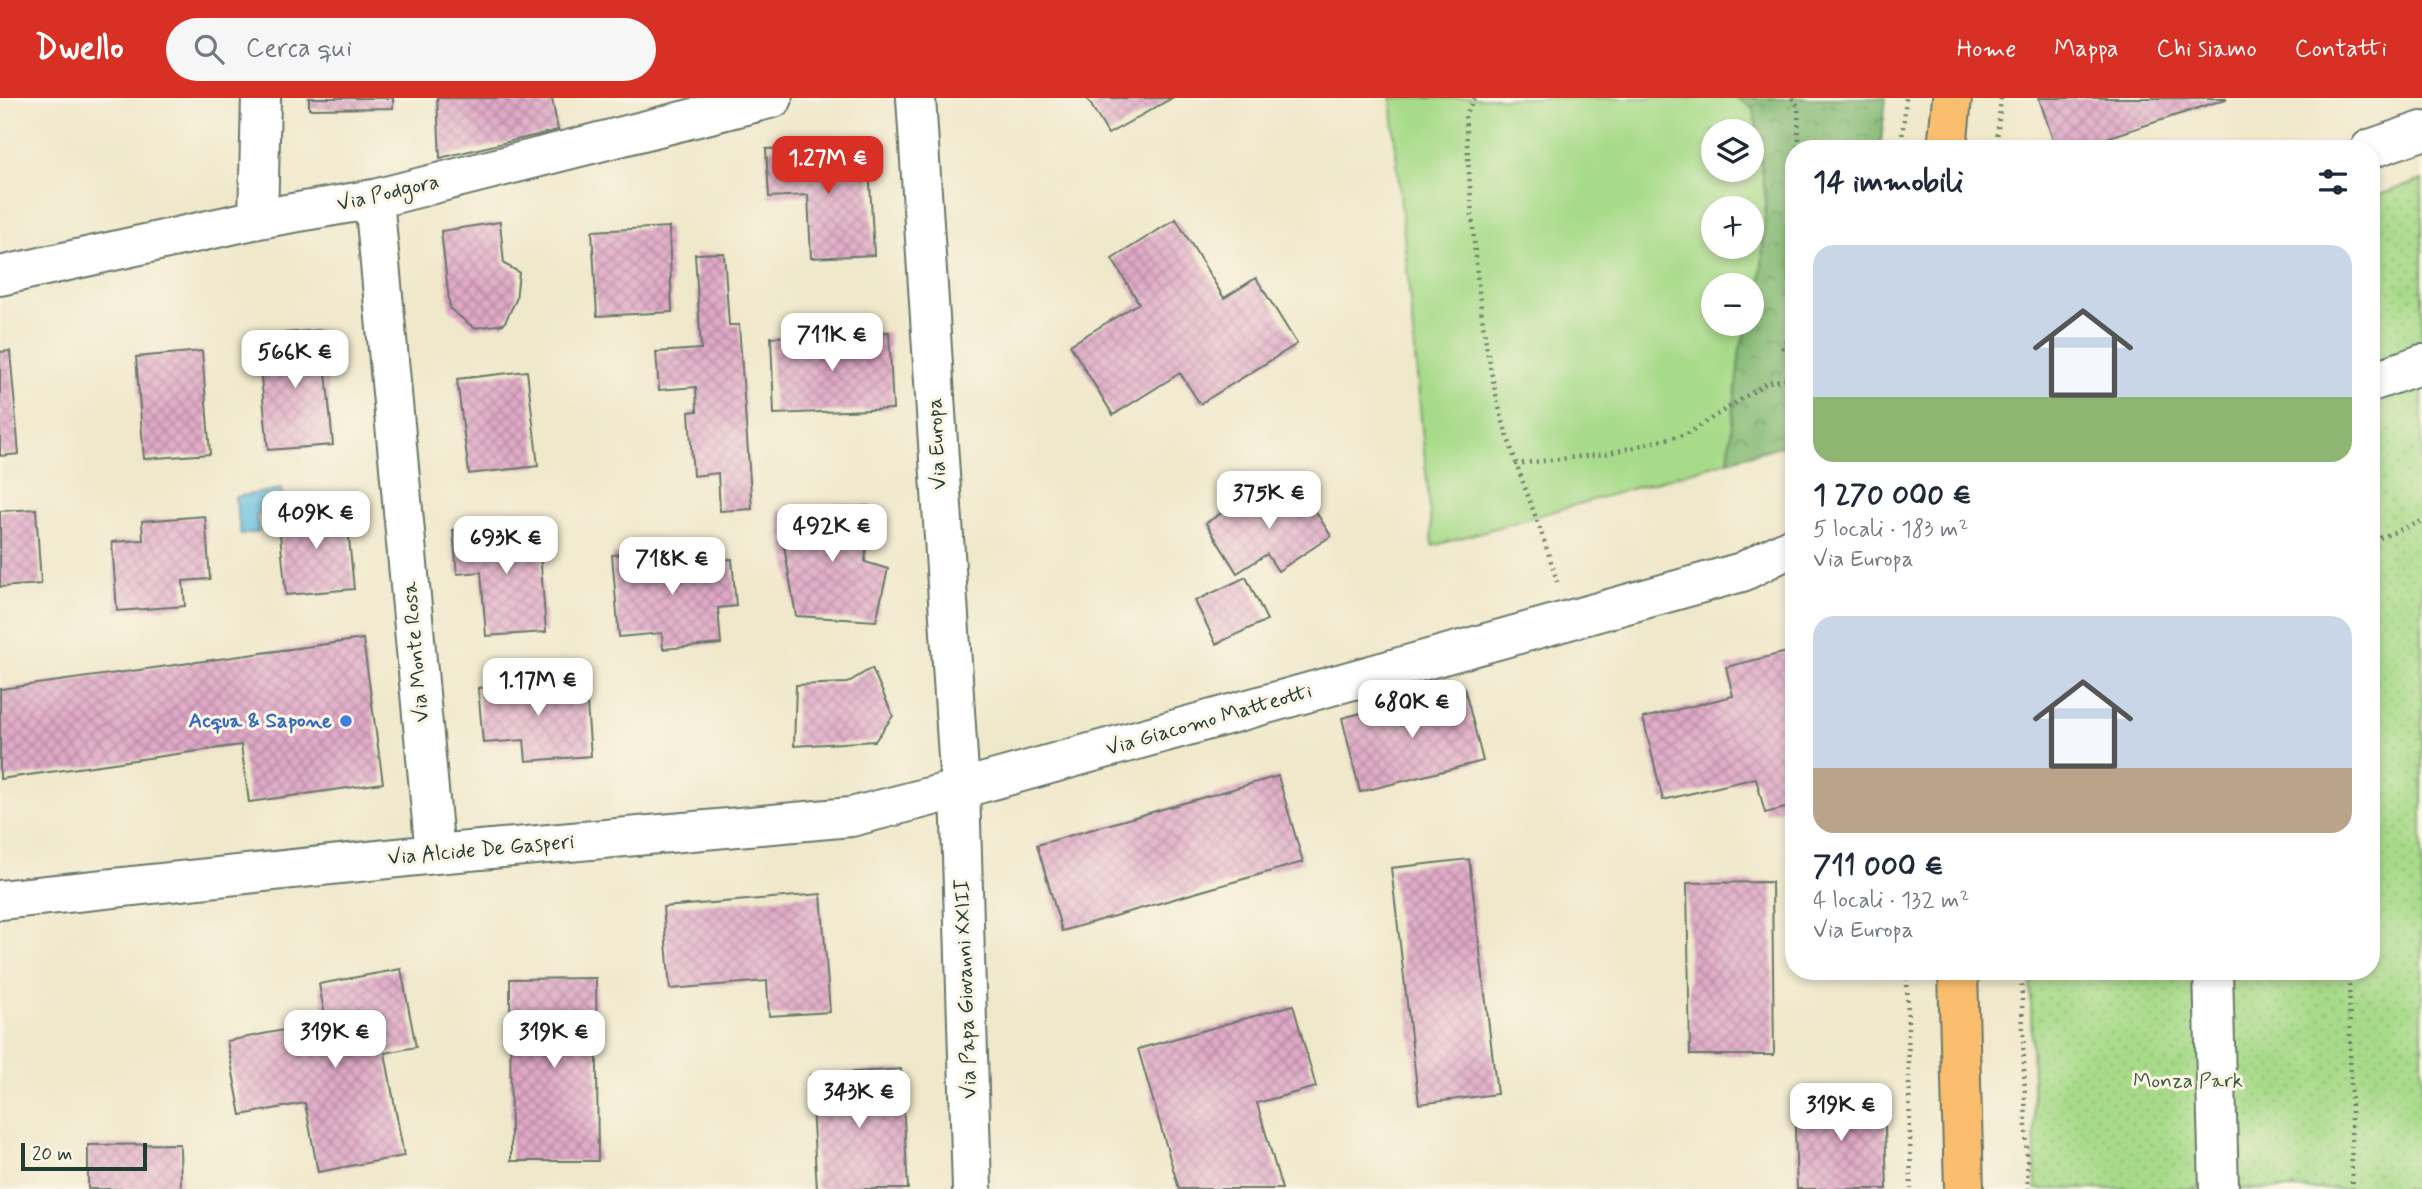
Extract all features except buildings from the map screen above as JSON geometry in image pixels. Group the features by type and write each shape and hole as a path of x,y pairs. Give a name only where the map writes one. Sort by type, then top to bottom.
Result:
{"main road":[{"path":"1948,140 1952,98"},
{"path":"1958,980 1964,1189"}],"street":[{"path":"258,219 261,98"},
{"name":"Via Podgora","path":"0,276 258,219 374,199 773,98"},
{"name":"Via Europa","path":"916,98 960,789"},
{"path":"2380,146 2422,131"},
{"name":"Via Monte Rosa","path":"374,199 435,854"},
{"path":"2380,379 2422,364"},
{"name":"Via Giacomo Matteotti","path":"960,789 1742,572 1785,550"},
{"name":"Via Giacomo Matteotti","path":"1742,572 1785,570"},
{"name":"Via Alcide De Gasperi","path":"0,900 435,854 851,817 960,789"},
{"name":"Via Papa Giovanni XXIII","path":"960,789 972,1189"},
{"path":"2213,980 2219,1189"}],"path":[{"path":"1475,98 1465,115 1477,270 1494,390 1515,464 1547,547 1568,620"},
{"path":"1792,98 1798,106 1799,140"},
{"path":"1902,140 1906,98"},
{"path":"1997,140 2001,98"},
{"path":"1515,464 1605,454 1687,435 1768,382 1785,379"},
{"path":"2380,538 2422,522"},
{"path":"1907,980 1912,1189"},
{"path":"2021,980 2028,1189"},
{"path":"2349,980 2352,1189"}],"green space":[{"path":"1391,98 1886,98 1881,140 1785,140 1785,445 1433,546"},
{"path":"1736,98 1886,98 1881,140 1785,140 1785,445 1728,461 1740,349 1744,336 1764,336 1764,273 1761,273 1766,201 1764,119 1755,119 1754,108"},
{"name":"Monza Park","path":"2422,180 2422,1189 2036,1189 2030,980 2380,980 2380,195"}],"water":[{"path":"281,489 285,510 256,515 259,532 241,535 235,497"}],"place":[{"name":"Acqua & Sapone","path":"346,721"}]}
